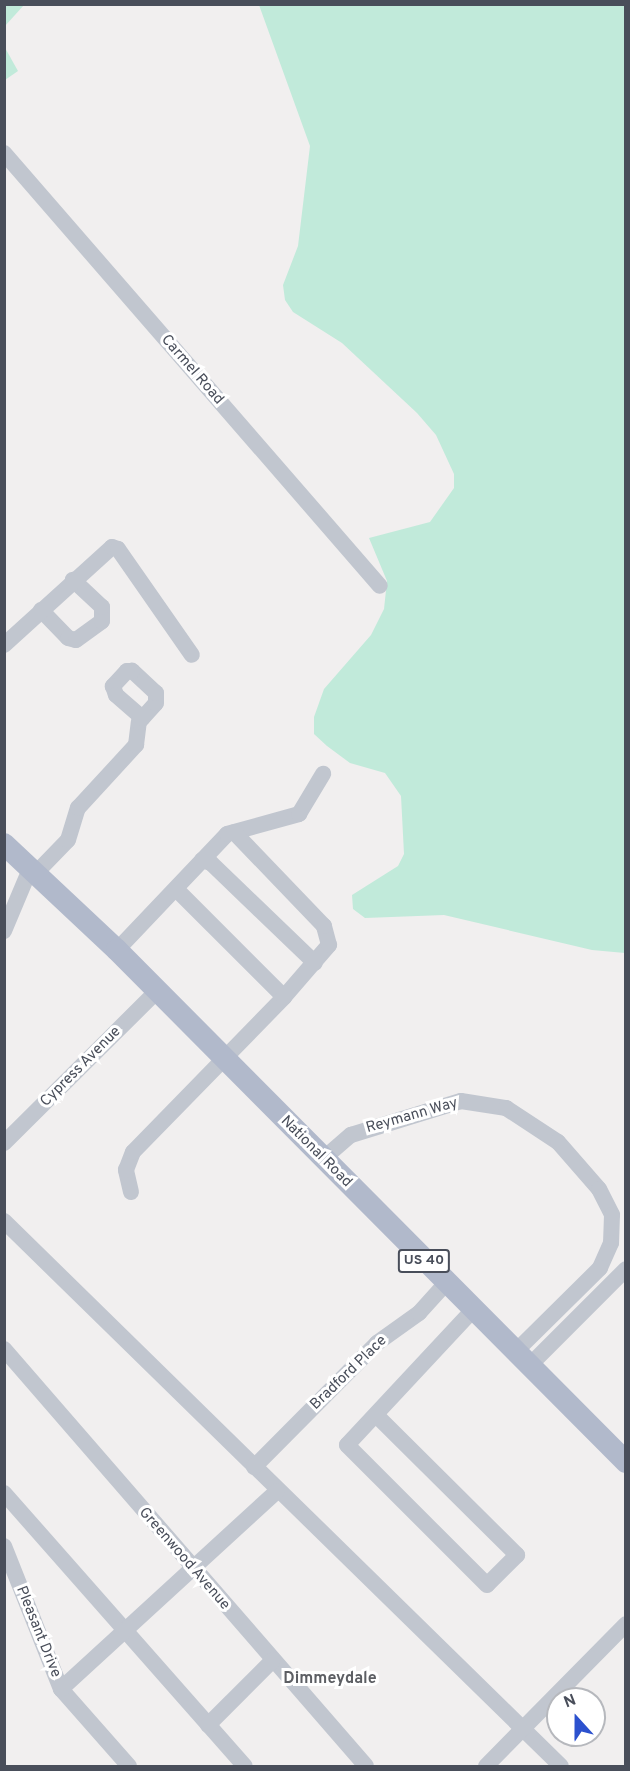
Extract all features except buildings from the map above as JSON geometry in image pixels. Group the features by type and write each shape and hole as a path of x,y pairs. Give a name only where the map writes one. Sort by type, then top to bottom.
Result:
{"main road":[{"name":"National Road","path":"4,844 117,950 522,1359 620,1450"}],"street":[{"name":"Carmel Road","path":"4,153 380,586"},
{"path":"4,645 112,547 118,549 192,655"},
{"path":"41,610 68,638 84,637 102,621 102,607 73,580"},
{"path":"4,931 33,871 68,840 78,808 136,745 142,718"},
{"path":"117,950 227,834 299,813 324,774"},
{"path":"131,1192 126,1170 133,1152 284,997 328,945 328,933 234,832"},
{"path":"202,860 211,862 315,963"},
{"path":"176,890 284,997"},
{"name":"Cypress Avenue","path":"4,1143 157,991"},
{"name":"Reymann Way","path":"323,1160 351,1136 388,1120 461,1101 506,1108 558,1142 599,1189 612,1215 611,1243 600,1268 522,1359"},
{"path":"4,1221 561,1767"},
{"path":"522,1359 626,1269"},
{"name":"Bradford Place","path":"254,1467 377,1343 419,1313 446,1283"},
{"path":"376,1414 517,1555 487,1585 347,1445 473,1310"},
{"name":"Greenwood Avenue","path":"4,1349 366,1767"},
{"path":"61,1689 277,1491"},
{"path":"4,1493 244,1767"},
{"name":"Pleasant Drive","path":"4,1546 61,1689 129,1767"},
{"path":"486,1767 626,1624"},
{"path":"208,1725 273,1660"}],"green space":[{"path":"4,5 24,5 5,26"},
{"path":"259,5 625,5 625,953 592,950 444,915 365,918 353,909 352,895 398,866 404,854 401,796 385,773 350,763 327,746 314,734 314,717 324,689 371,635 384,609 387,581 369,538 430,522 454,488 454,474 436,435 417,413 342,343 293,312 285,300 283,285 298,246 310,146"},
{"path":"4,46 18,71 5,80 4,80"}],"district":[{"name":"Dimmeydale","path":"330,1679"}]}
